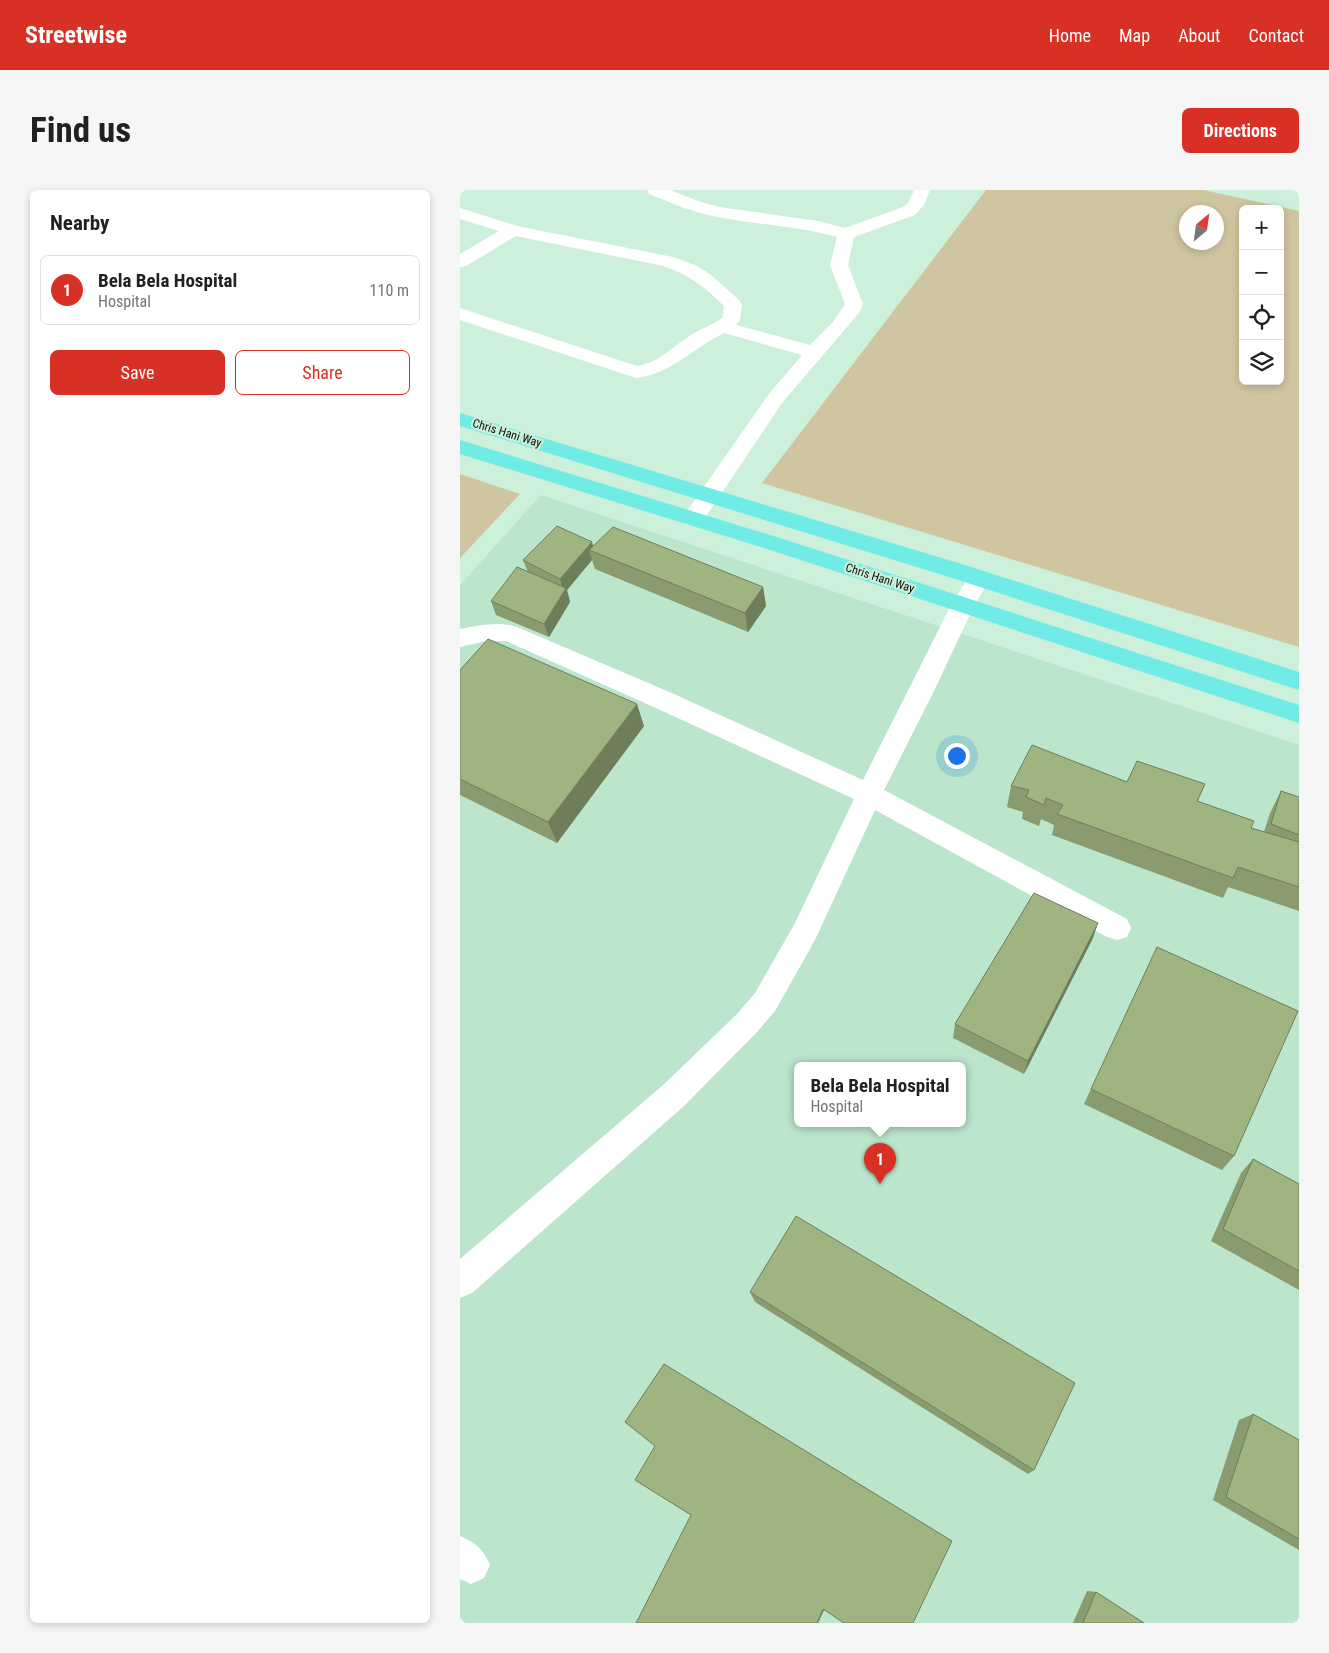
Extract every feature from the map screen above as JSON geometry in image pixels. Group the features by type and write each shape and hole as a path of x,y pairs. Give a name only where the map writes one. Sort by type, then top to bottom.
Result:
{"main road":[{"name":"Chris Hani Way","path":"460,418 979,579 1299,681"},
{"name":"Chris Hani Way","path":"460,446 963,605 1299,714"}],"lane":[{"path":"655,190 692,205 718,212 818,226 846,234 909,211 915,205 922,190"},
{"path":"460,213 513,230 667,261 689,268 706,277 733,305 731,320 699,339 661,367 648,372 636,372 460,314"},
{"path":"460,262 513,230"},
{"path":"693,519 775,399 850,313 854,304 838,265 846,234"},
{"path":"722,327 814,352"},
{"path":"460,1281 673,1096 747,1023 765,1002 805,931 869,794 922,691 963,605 979,579"},
{"path":"460,638 486,632 509,633 665,701 869,794 1117,928"}],"shaded area":[{"path":"986,190 1203,190 1272,205 1239,205 1239,385 1284,385 1284,208 1299,211 1299,647 762,483"},
{"path":"460,474 520,494 460,558"},
{"path":"541,495 1299,745 1299,1623 460,1623 460,585"}],"building":[{"path":"557,526 592,542 560,579 523,560"},
{"path":"613,527 763,587 745,613 589,550"},
{"path":"517,567 566,588 544,624 491,601"},
{"path":"488,639 637,704 548,822 460,779 460,670"},
{"path":"1032,745 1127,782 1137,761 1205,784 1197,801 1254,821 1251,828 1299,842 1299,887 1238,867 1233,878 1057,814 1063,805 1046,798 1044,805 1026,797 1029,790 1011,786"},
{"path":"1281,791 1299,797 1299,835 1271,824"},
{"path":"1034,893 1098,923 1028,1061 955,1024"},
{"path":"1157,947 1298,1011 1234,1156 1091,1089"},
{"path":"1253,1159 1299,1184 1299,1271 1223,1229"},
{"path":"796,1216 1075,1383 1034,1470 750,1292"},
{"path":"664,1364 952,1541 913,1623 844,1623 823,1609 817,1623 636,1623 691,1515 635,1480 655,1446 625,1422"},
{"path":"1253,1414 1299,1440 1299,1539 1226,1497"},
{"path":"1096,1592 1144,1623 1083,1623"}],"place":[{"name":"Bela Bela Hospital","path":"880,1184"}]}
